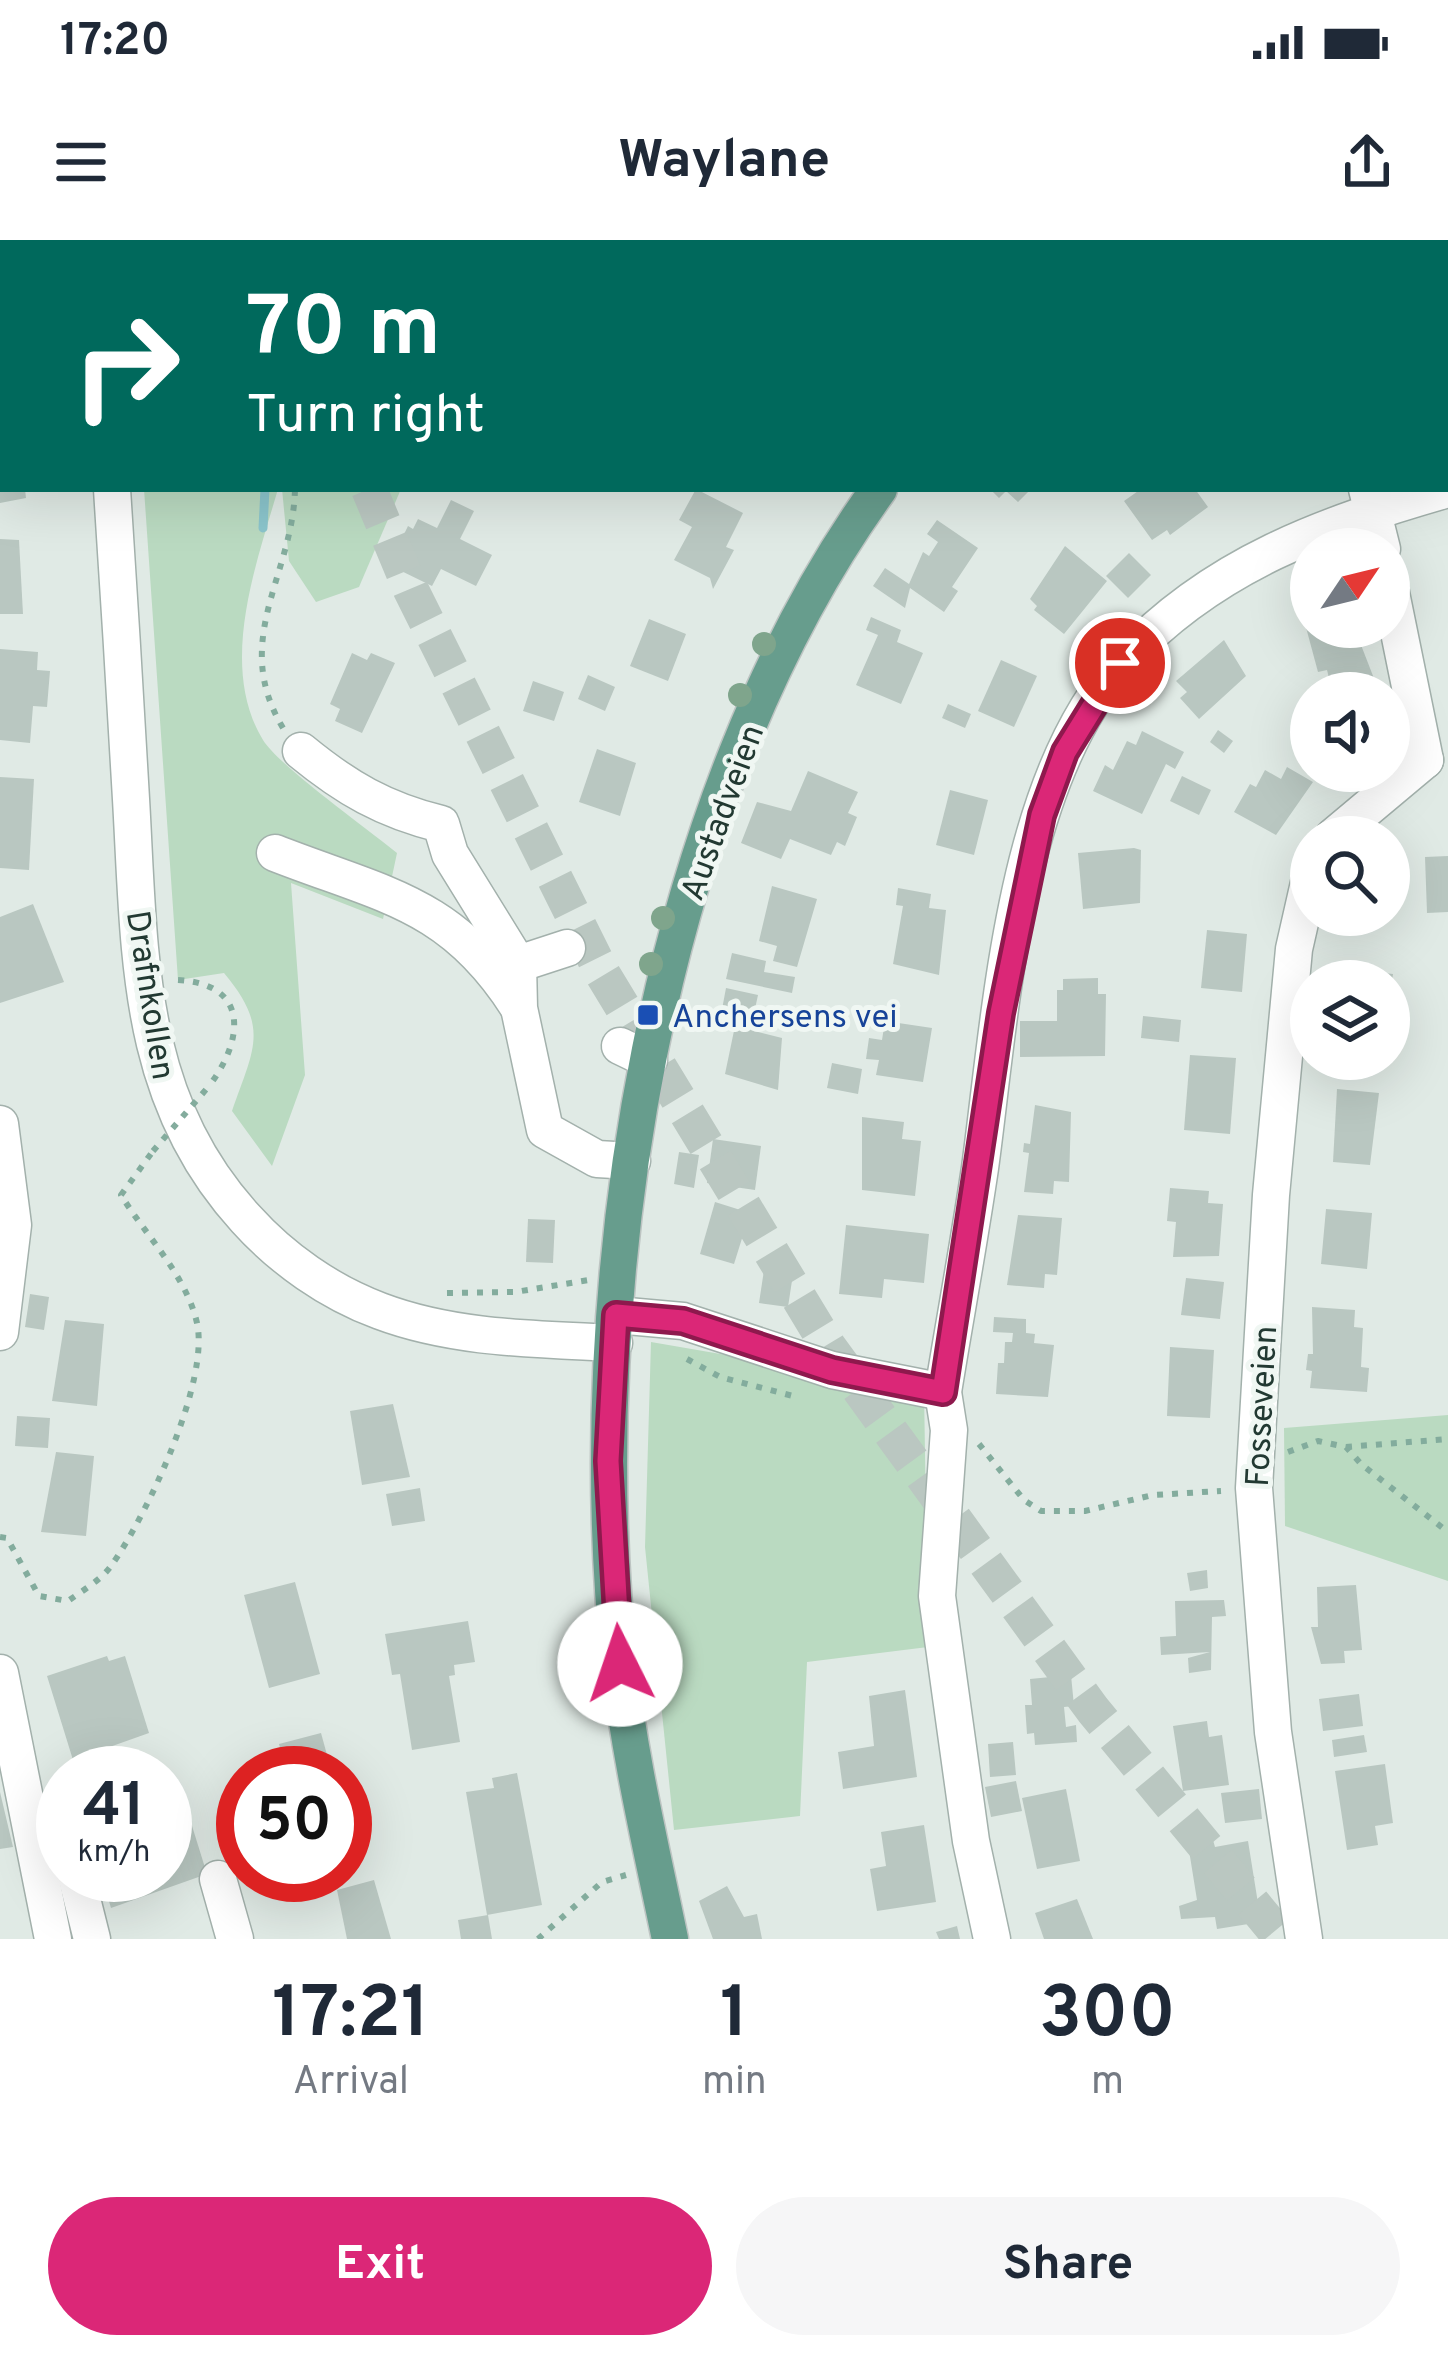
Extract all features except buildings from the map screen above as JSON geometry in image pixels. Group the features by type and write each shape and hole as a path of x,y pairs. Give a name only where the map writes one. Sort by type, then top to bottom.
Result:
{"main road":[{"name":"Austadveien","path":"670,1939 620,1664 608,1461 632,1161 634,1053 747,734 802,610 877,492"}],"street":[{"name":"Drafnkollen","path":"112,492 147,1002 167,1096 209,1179 270,1245 338,1293 424,1325 615,1329 683,1321 832,1370 943,1392"},
{"path":"992,1939 971,1841 938,1596 949,1430 943,1392 1019,913 1042,815 1065,752 1120,663 1161,623 1240,565 1370,500 1427,492"},
{"path":"1364,816 1436,767 1406,648"},
{"path":"301,751 362,797 393,812 441,824 450,854 518,964 519,1008 545,1130 597,1159 632,1161"},
{"path":"275,853 445,921 477,948 519,1008"},
{"name":"Fosseveien","path":"1297,936 1254,1477 1273,1732 1304,1939"},
{"path":"518,964 567,948"},
{"path":"0,1124 13,1225 0,1333"},
{"path":"0,1673 36,1800"},
{"path":"52,1902 53,1939"},
{"path":"83,1902 92,1939"},
{"path":"225,1902 235,1939"}],"path":[{"path":"295,492 294,515 266,604 260,664 272,710 301,751"},
{"path":"176,958 180,1000"},
{"path":"0,1537 7,1538 39,1596 68,1601 108,1570 140,1519 193,1385 198,1325 178,1276 121,1195 209,1086 236,1034 233,1011 223,995 201,982 178,980"},
{"path":"196,1084 205,1108"},
{"path":"431,1289 515,1292 595,1279 597,1264"},
{"path":"949,1430 973,1438 1024,1499 1042,1511 1085,1511 1254,1477 1318,1442 1346,1447 1448,1438"},
{"path":"1346,1447 1360,1464 1448,1532"},
{"path":"538,1939 602,1882 628,1875"}],"green space":[{"path":"144,492 277,492 245,615 243,680 250,711 272,751 397,853 383,919 291,883 305,1075 272,1166 232,1111 251,1054 253,1024 248,1009 224,973 178,980"},
{"path":"282,492 400,492 359,587 316,602 289,561"},
{"path":"651,1342 924,1389 928,1647 807,1662 800,1816 674,1830 645,1547"},
{"path":"1448,1415 1448,1581 1285,1526 1284,1428"}],"waterway":[{"path":"263,528 265,492"}],"tunnel":[{"path":"370,492 411,590 602,973 828,1346 1093,1710 1282,1939"}],"place":[{"name":"Anchersens vei","path":"648,1015"}],"route":[{"path":"620,1664 608,1461 616,1315 683,1321 832,1370 943,1392 1001,1013 1042,815 1065,752 1120,663"}]}
